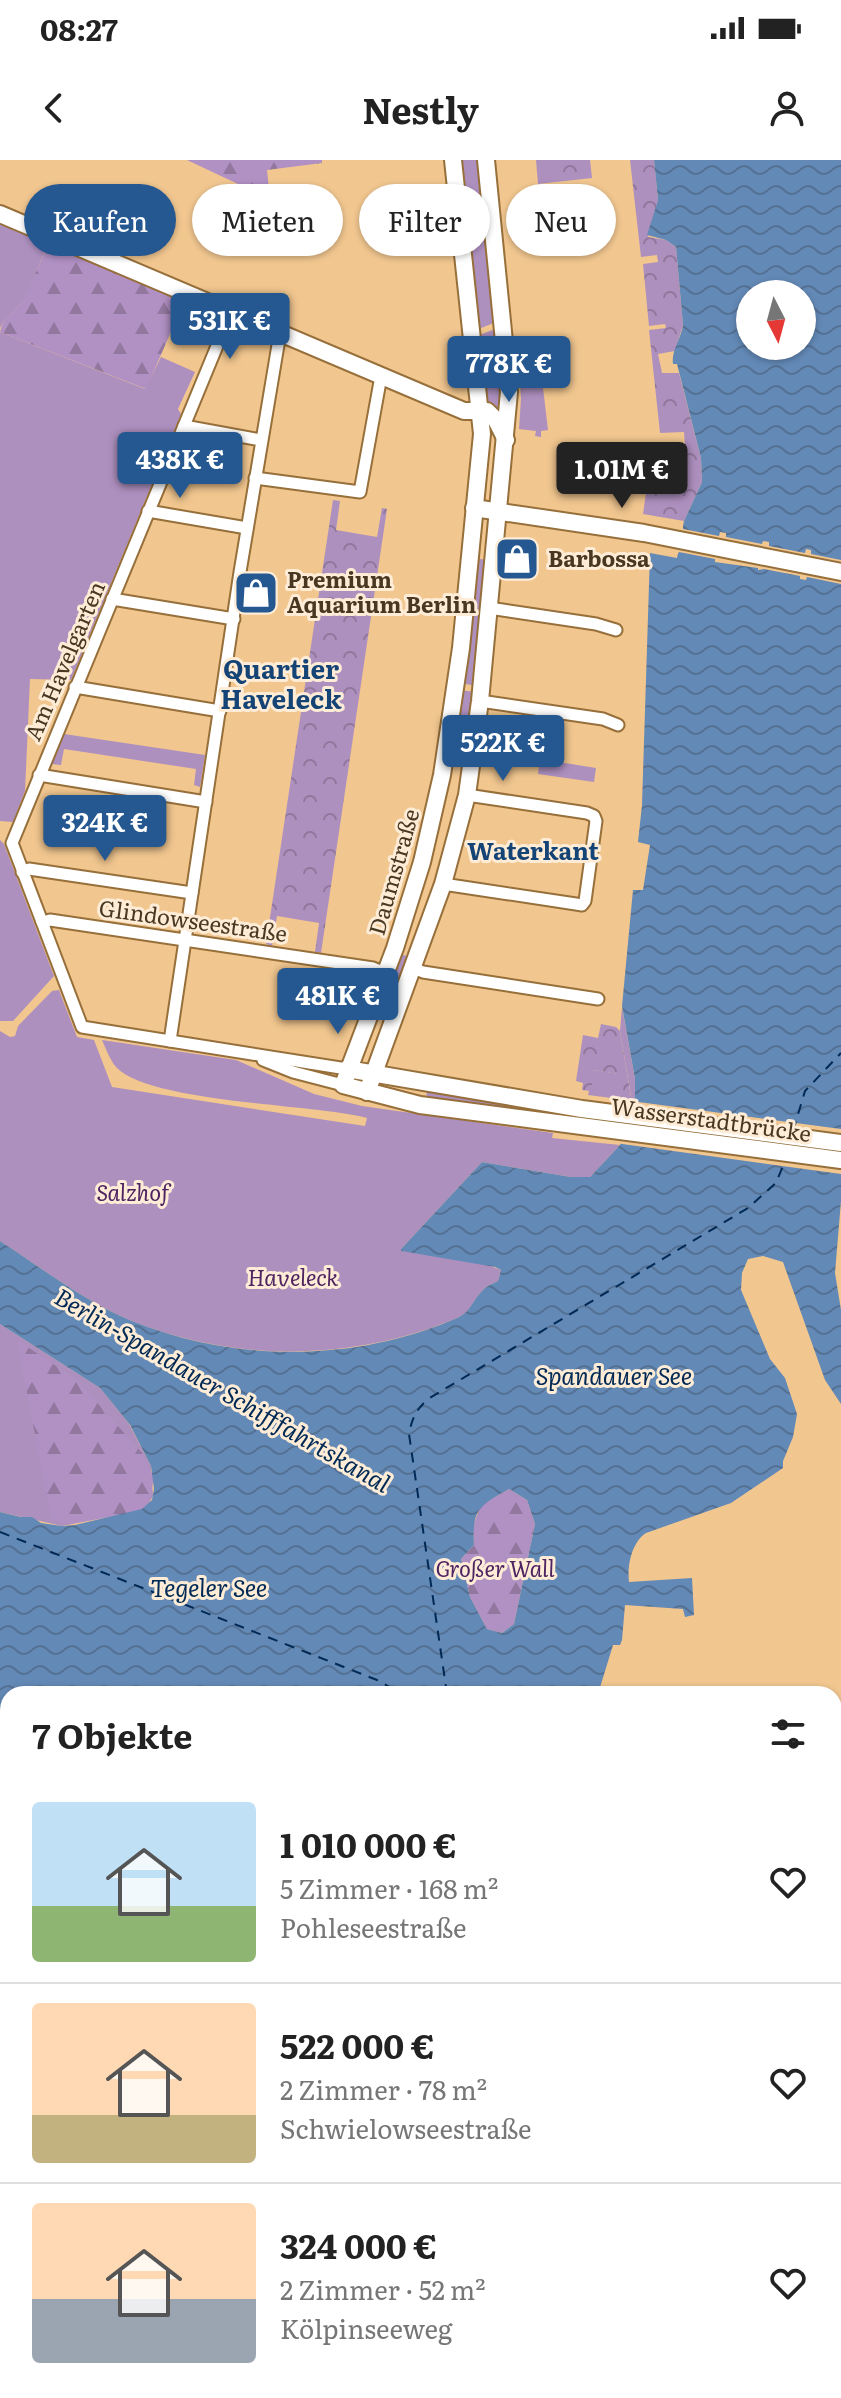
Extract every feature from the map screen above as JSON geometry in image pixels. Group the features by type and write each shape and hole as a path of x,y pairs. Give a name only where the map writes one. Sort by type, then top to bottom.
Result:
{"main road":[{"name":"Daumstraße","path":"345,1077 385,973 422,862 439,791 461,648 482,434 453,160"},
{"path":"367,1092 443,884 467,795 480,701 506,441 508,367 486,160"},
{"path":"0,214 464,411 487,411 496,420 506,441"},
{"path":"474,508 675,540 841,572"},
{"path":"469,554 495,558"},
{"path":"370,1009 394,1019"},
{"path":"345,1077 375,1074 579,1116"},
{"path":"345,1077 367,1092 420,1105 579,1116"},
{"name":"Wasserstadtbrücke","path":"579,1116 841,1143"},
{"name":"Wasserstadtbrücke","path":"579,1116 841,1160"}],"street":[{"name":"Am Havelgarten","path":"170,1041 82,1027 12,843 231,312"},
{"path":"280,333 247,528 170,1041 245,1052 345,1077"},
{"path":"255,478 360,492 381,376"},
{"path":"184,426 261,440"},
{"path":"148,511 247,528"},
{"path":"112,599 234,619"},
{"path":"489,608 596,624 616,630"},
{"path":"75,687 220,711"},
{"path":"480,701 603,719 618,725"},
{"path":"39,775 206,802"},
{"path":"443,884 582,905 585,901 595,831 594,816 467,795"},
{"path":"22,872 29,869 192,893"},
{"name":"Glindowseestraße","path":"42,922 50,920 185,940 373,968 385,973"},
{"path":"413,968 598,999"}],"green space":[{"path":"187,160 322,160 322,163 267,170 268,184 238,184"},
{"path":"458,160 481,160 484,184 461,184"},
{"path":"536,160 590,160 592,178 538,184"},
{"path":"630,160 654,160 658,200 648,237 666,240 676,247 683,325 675,351 658,354 662,373 679,373 701,458 702,482 684,521 643,514 650,465 679,469 686,461 684,432 660,433 649,330 666,328 665,324 649,326 643,264 658,262 657,255 641,257"},
{"path":"0,223 24,234 24,256 43,256 25,297 0,328"},
{"path":"490,240 499,321 476,330 468,256 490,256"},
{"path":"43,256 76,256 184,302 146,389 0,332"},
{"path":"500,327 504,422 485,402 477,336"},
{"path":"0,332 145,389 161,357 195,372 178,409 181,414 71,680 30,679 25,791 13,822 0,821"},
{"path":"537,337 548,430 541,431 541,437 535,436 536,431 519,429 521,398 517,339"},
{"path":"333,500 340,501 336,530 377,537 382,508 387,509 321,953 315,952 319,923 277,916 272,946 266,944"},
{"path":"473,560 487,562 478,686 459,683"},
{"path":"458,690 477,692 469,733 453,731"},
{"path":"64,734 205,755 200,787 194,785 196,769 64,749 61,765 51,764"},
{"path":"540,759 596,768 594,782 538,774"},
{"path":"0,840 54,976 13,1021 0,1021"},
{"path":"398,953 412,958 391,1013 377,1006"},
{"path":"59,990 77,1037 94,1040 112,1087 365,1126 367,1118 234,1101 162,1088 134,1079 116,1067 102,1040 236,1060 314,1094 362,1106 553,1133 552,1138 620,1145 590,1177 571,1177 482,1162 401,1249 485,1264 501,1270 498,1281 485,1288 467,1312 459,1317 418,1332 330,1350 241,1349 197,1341 114,1313 0,1241 0,1031 10,1037 15,1036 18,1026 52,991"},
{"path":"622,1007 635,1079 635,1101 588,1095 594,1070 619,1074 616,1094 631,1096 620,1031"},
{"path":"601,1024 620,1031 631,1097 615,1094 618,1074 594,1070 591,1091 582,1090 583,1083 576,1081 583,1035 598,1038"},
{"path":"427,1091 573,1112 569,1121 426,1101"},
{"path":"0,1324 100,1388 129,1424 151,1466 153,1496 148,1505 142,1509 62,1526 0,1512"},
{"path":"17,1340 77,1380 142,1453 154,1478 147,1510 67,1525 51,1519"},
{"name":"Großer Wall","path":"509,1489 527,1500 535,1524 514,1624 502,1633 487,1629 470,1597 461,1559 474,1545 473,1526 481,1505"}],"water":[{"name":"Spandauer See","path":"654,160 841,160 841,1201 835,1273 841,1310 841,1404 825,1380 783,1262 763,1256 748,1259 742,1273 741,1290 770,1359 785,1378 797,1414 783,1468 731,1503 641,1537 632,1554 629,1582 692,1578 694,1615 685,1617 683,1609 625,1605 622,1640 620,1645 613,1645 600,1686 0,1686 0,1512 32,1517 41,1523 75,1525 142,1509 152,1500 154,1489 151,1466 130,1425 100,1388 0,1324 0,1241 114,1313 198,1341 242,1349 286,1352 375,1344 418,1333 459,1317 485,1288 498,1281 501,1270 495,1267 401,1251 482,1162 571,1177 590,1177 620,1145 635,1101 635,1079 622,1006 633,890 643,890 650,845 638,842 642,805 650,553 677,558 684,521 702,482 701,458 677,364 673,364 673,354 683,325 676,247 666,240 647,235 658,200","holes":["509,1489 527,1500 535,1524 514,1624 502,1633 487,1629 470,1597 461,1559 474,1545 476,1516 484,1505"]}],"pier":[{"path":"679,525 683,525 683,529 719,536 720,532 726,533 726,537 762,544 763,541 769,542 769,546 805,553 806,549 811,550 811,554 841,560 841,584 807,577 806,580 800,579 800,576 715,562 715,559 679,552 672,554"},
{"path":"631,1101 841,1129 841,1174 615,1143"}],"ferry route":[{"path":"793,1131 805,1091 841,1053"},
{"path":"446,1686 409,1434 418,1411 428,1399 748,1208 776,1183 785,1161"},
{"path":"0,1532 388,1686"}],"place":[{"name":"Barbossa","path":"517,559"},
{"name":"Premium Aquarium Berlin","path":"256,593"}],"district":[{"name":"Quartier Haveleck","path":"281,685"},
{"name":"Waterkant","path":"533,852"}],"park label":[{"name":"Salzhof","path":"133,1193"},
{"name":"Haveleck","path":"293,1278"}],"water label":[{"name":"Berlin-Spandauer Schifffahrtskanal","path":"222,1391"},
{"name":"Tegeler See","path":"209,1589"}]}
